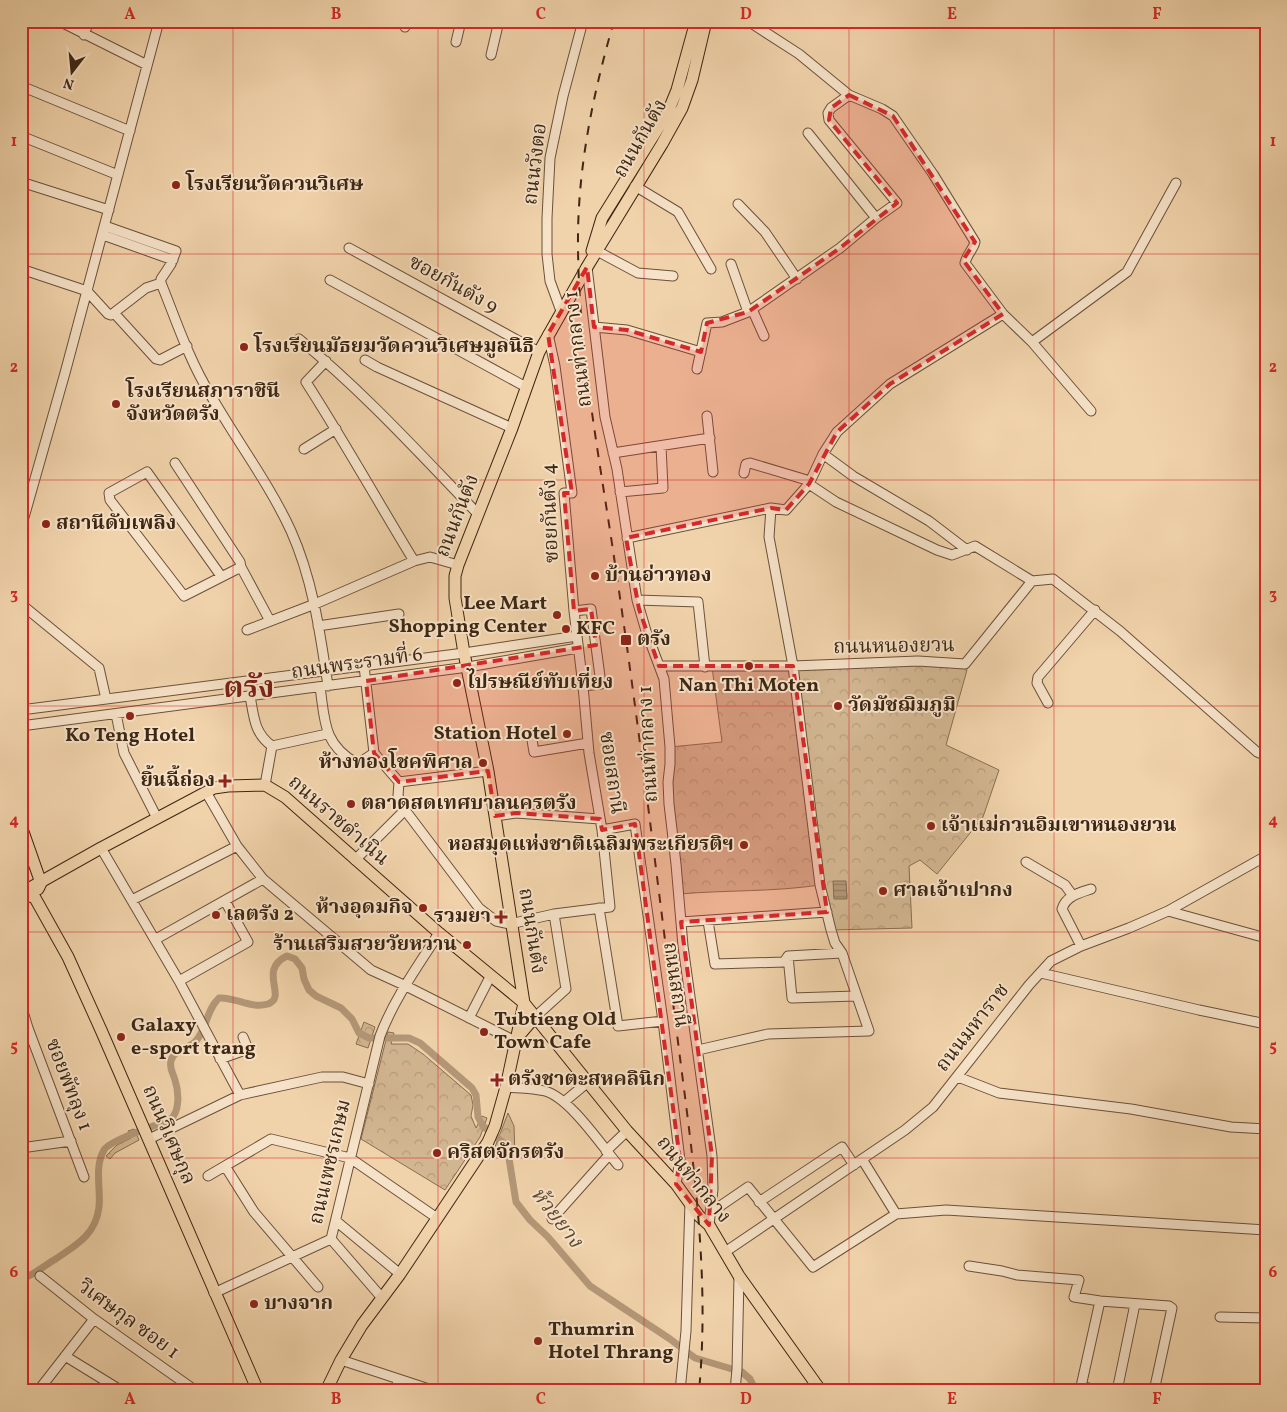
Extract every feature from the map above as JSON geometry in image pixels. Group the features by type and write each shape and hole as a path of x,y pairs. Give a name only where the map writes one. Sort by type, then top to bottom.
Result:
{"main road":[{"name":"ถนนกันตัง","path":"587,267 602,218 668,112 677,90 696,21"},
{"name":"ถนนกันตัง","path":"524,1003 510,924 488,771 455,598 458,565 512,428 539,352 587,267 682,108 692,80 706,21"},
{"name":"ถนนราชดำเนิน","path":"21,893 206,792 228,786 265,785 285,797 490,977 524,1003"},
{"path":"21,826 41,883 35,898 21,893"},
{"name":"ถนนวิเศษกุล","path":"35,898 68,957 141,1120 214,1293 258,1391"},
{"path":"506,989 518,971"},
{"path":"326,1391 341,1360 362,1325 400,1274 488,1142 495,1126 506,1087 524,1003"},
{"name":"ถนนท่ากลาง","path":"524,1003 627,1131 676,1184 699,1216 709,1225 739,1276 822,1391"},
{"path":"515,1041 535,1016"}],"street":[{"path":"59,21 147,66"},
{"path":"84,35 89,21"},
{"path":"21,528 88,291 160,21"},
{"path":"456,42 461,21"},
{"path":"491,55 499,21"},
{"name":"ถนนวังตอ","path":"562,311 550,281 547,254 550,158 563,96 583,21"},
{"path":"744,21 751,23 799,54 849,95 882,109 893,116 933,174 974,242 974,248 966,256 965,263 1003,314 1032,342 1091,411"},
{"path":"21,86 130,131"},
{"path":"697,369 707,323 722,322 750,311 840,248 897,203 829,120 828,113 831,108 849,95"},
{"path":"808,133 876,218"},
{"path":"21,136 118,175"},
{"path":"21,182 109,210"},
{"path":"1032,342 1127,272 1176,183"},
{"path":"635,186 678,212 711,269"},
{"path":"738,204 765,232 797,279"},
{"path":"104,230 176,251 173,260 161,278 161,283 209,393 259,472 291,531 310,582 326,671 324,686 327,734 343,755 356,763 374,753"},
{"name":"ซอยกันตัง 9","path":"349,248 539,352"},
{"path":"597,251 638,273 673,276"},
{"path":"731,264 750,311 764,336"},
{"name":"ถนนท่ากลาง 1","path":"587,267 604,417 613,453 638,600 646,631 664,679 670,741 669,804 681,922 712,1156 713,1189 709,1225"},
{"path":"21,269 88,291 108,314 112,316 146,288 161,283"},
{"path":"330,280 526,387"},
{"path":"115,314 156,359 160,360 187,346"},
{"path":"627,538 771,508 786,510 810,482 837,432 890,384 1003,314"},
{"path":"594,327 627,330 701,352"},
{"name":"ซอยกันตัง 4","path":"548,334 555,366 572,493 564,494 580,662"},
{"path":"299,339 326,361 478,514"},
{"path":"365,360 512,428"},
{"path":"326,361 306,382 414,561"},
{"path":"707,416 713,472"},
{"path":"304,449 336,429"},
{"path":"613,453 710,438"},
{"path":"620,492 663,488 661,446"},
{"path":"824,454 853,476 929,521 967,550"},
{"path":"744,473 746,464 750,463 810,482 836,502 937,550 952,555 975,546 1032,581 1053,579 1095,610 1258,752 1265,755"},
{"path":"175,464 240,562 270,621"},
{"path":"221,576 147,472 109,494 110,500 184,596 241,566"},
{"path":"698,1050 768,1034 869,1031 842,953 835,943 820,885 793,666 769,537 771,508"},
{"path":"247,630 315,604 414,561 430,557 458,565"},
{"name":"ถนนหนองยวน","path":"659,666 793,666 918,661 964,664 1032,581"},
{"path":"638,600 698,602 705,667"},
{"path":"21,604 99,668 106,699"},
{"path":"574,611 591,609 601,684 583,686"},
{"path":"21,610 32,613"},
{"path":"1048,703 1037,683 1038,677 1095,610"},
{"path":"318,626 399,614"},
{"name":"ถนนพระรามที่ 6","path":"21,710 464,653 577,636"},
{"name":"ถนนพระรามที่ 6","path":"21,726 468,667 578,648"},
{"name":"ซอยสถานี","path":"580,662 588,743 602,830 610,907 599,908"},
{"path":"364,666 374,753 399,782 398,796 404,810 479,908 496,921 510,924 554,914 599,908 618,1026 663,1021"},
{"path":"250,696 257,732 264,741 272,746 327,734"},
{"path":"116,714 124,753 157,818"},
{"path":"531,734 534,752 588,743"},
{"path":"265,785 272,746"},
{"path":"399,782 488,771"},
{"path":"206,792 237,846 263,879 371,970 515,1041"},
{"path":"356,860 404,810"},
{"path":"495,816 516,813 600,819"},
{"name":"ถนนสถานี","path":"602,830 635,824 663,1021 680,1160 676,1184"},
{"path":"132,900 237,846"},
{"path":"101,848 156,939 240,1095"},
{"name":"ถนนมหาราช","path":"724,1252 905,1130 933,1107 1051,961 1080,946 1168,911 1266,856"},
{"path":"1026,862 1065,886 1073,896"},
{"path":"156,939 263,879"},
{"path":"1080,946 1062,909 1064,902 1073,896 1091,889"},
{"path":"179,981 248,942 225,901"},
{"path":"1168,911 1266,938"},
{"path":"681,922 826,912"},
{"path":"535,1016 566,989 554,914"},
{"path":"708,921 716,964 784,962 788,956"},
{"name":"ถนนเพชรเกษม","path":"382,1298 331,1239 384,1025 439,933"},
{"path":"788,956 842,953"},
{"path":"788,956 792,998 856,996"},
{"path":"1041,973 1266,1024"},
{"path":"469,1018 490,977"},
{"name":"ซอยพัทลุง 1","path":"21,1005 84,1177"},
{"path":"220,1059 248,1049 244,1037"},
{"path":"149,1139 240,1095 322,1077 343,1077 369,1084"},
{"path":"958,1077 999,1093 1131,1109 1231,1127 1266,1130"},
{"path":"564,1102 588,1082"},
{"path":"506,1087 544,1091 558,1096 618,1165"},
{"path":"552,1219 627,1131"},
{"path":"208,1176 270,1139 350,1158 437,1218"},
{"path":"21,1148 70,1141"},
{"path":"759,1202 842,1147 854,1165"},
{"path":"862,1159 896,1214"},
{"path":"225,1166 254,1212 318,1287"},
{"path":"710,1213 748,1187 813,1267 896,1214 946,1210 1266,1230"},
{"path":"680,1391 686,1331 690,1201"},
{"path":"336,1220 400,1274"},
{"path":"214,1293 331,1239"},
{"path":"969,1266 1017,1275 1079,1280 1074,1297 1100,1301 1169,1306 1172,1308 1154,1391"},
{"name":"วิเศษกุล ซอย 1","path":"40,1276 94,1319 196,1391"},
{"path":"734,1391 737,1369 739,1276"},
{"path":"1100,1301 1080,1388 1100,1391"},
{"path":"1117,1391 1135,1304"},
{"path":"1220,1316 1266,1318"},
{"path":"38,1391 94,1319"},
{"path":"65,1356 122,1391"},
{"path":"341,1360 434,1391"},
{"path":"395,1391 399,1379"}],"highlighted area":[{"path":"849,95 893,116 975,242 963,260 1003,314 890,384 837,432 809,484 786,510 771,508 626,538 639,609 659,666 793,666 827,912 681,922 712,1156 709,1225 676,1184 680,1160 635,824 602,830 600,819 516,813 495,816 488,771 399,782 374,753 366,681 596,645 591,609 574,611 564,493 572,493 548,334 587,267 594,327 627,330 701,352 707,323 748,312 840,248 897,203 829,120 831,108"}],"green space":[{"path":"964,664 967,670 946,745 999,770 983,817 937,874 920,860 909,866 912,928 831,930 820,885 785,889 679,894 670,747 722,742 712,667"},
{"path":"364,1022 375,1027 368,1048 356,1044"},
{"name":"คริสตจักรตรัง","path":"388,1032 394,1033 391,1044 408,1044 423,1054 471,1095 473,1105 471,1116 476,1128 482,1116 487,1118 480,1137 445,1190 361,1139"},
{"path":"508,1113 514,1126 515,1155 502,1157 501,1149 495,1147"},
{"path":"134,1129 139,1140 115,1153 110,1159 106,1156 117,1145 131,1138 128,1131"}],"shaded area":[{"path":"833,881 846,881 847,899 834,899"}],"waterway":[{"name":"ห้วยยาง","path":"21,1279 34,1273 77,1244 94,1225 99,1207 99,1164 104,1150 115,1142 134,1133 170,1120 176,1112 178,1096 171,1061 175,1054 195,1042 199,1037 211,1008 219,998 256,1005 268,1004 273,1001 275,996 274,968 278,962 287,956 295,959 302,968 309,990 316,996 341,1008 352,1019 359,1033 369,1038 409,1038 420,1043 472,1088 476,1095 478,1117 483,1126 507,1146 516,1202 590,1286 670,1339 695,1358 732,1369"},
{"name":"ห้วยยาง","path":"742,1372 750,1379 756,1391"}],"railway":[{"path":"614,21 594,99 581,179 578,233 581,314 590,395 638,729 692,1157 701,1250 702,1344 699,1391"}],"place":[{"name":"โรงเรียนวัดควนวิเศษ","path":"176,185"},
{"name":"โรงเรียนมัธยมวัดควนวิเศษมูลนิธิ","path":"244,347"},
{"name":"โรงเรียนสภาราชินี จังหวัดตรัง","path":"116,404"},
{"name":"สถานีดับเพลิง","path":"46,524"},
{"name":"บ้านอ่าวทอง","path":"595,576"},
{"name":"Lee Mart Shopping Center","path":"557,615"},
{"name":"KFC","path":"566,629"},
{"name":"ตรัง","path":"626,640"},
{"name":"Nan Thi Moten","path":"749,666"},
{"name":"ไปรษณีย์ทับเที่ยง","path":"457,683"},
{"name":"วัดมัชฌิมภูมิ","path":"838,706"},
{"name":"Ko Teng Hotel","path":"130,716"},
{"name":"Station Hotel","path":"567,734"},
{"name":"ห้างทองโชคพิศาล","path":"483,763"},
{"name":"ยิ้นฉี้ถ่อง","path":"225,781"},
{"name":"ตลาดสดเทศบาลนครตรัง","path":"351,804"},
{"name":"เจ้าเเม่กวนอิมเขาหนองยวน","path":"931,826"},
{"name":"หอสมุดแห่งชาติเฉลิมพระเกียรติฯ","path":"744,845"},
{"name":"ศาลเจ้าเปากง","path":"883,891"},
{"name":"ห้างอุดมกิจ","path":"423,908"},
{"name":"เลตรัง 2","path":"216,915"},
{"name":"รวมยา","path":"501,917"},
{"name":"ร้านเสริมสวยวัยหวาน","path":"467,945"},
{"name":"Tubtieng Old Town Cafe","path":"484,1032"},
{"name":"Galaxy e-sport trang","path":"121,1037"},
{"name":"ตรังชาตะสหคลินิก","path":"497,1080"},
{"name":"คริสตจักรตรัง","path":"437,1153"},
{"name":"บางจาก","path":"254,1304"},
{"name":"Thumrin Hotel Thrang","path":"538,1341"}],"district":[{"name":"ตรัง","path":"249,689"}]}
